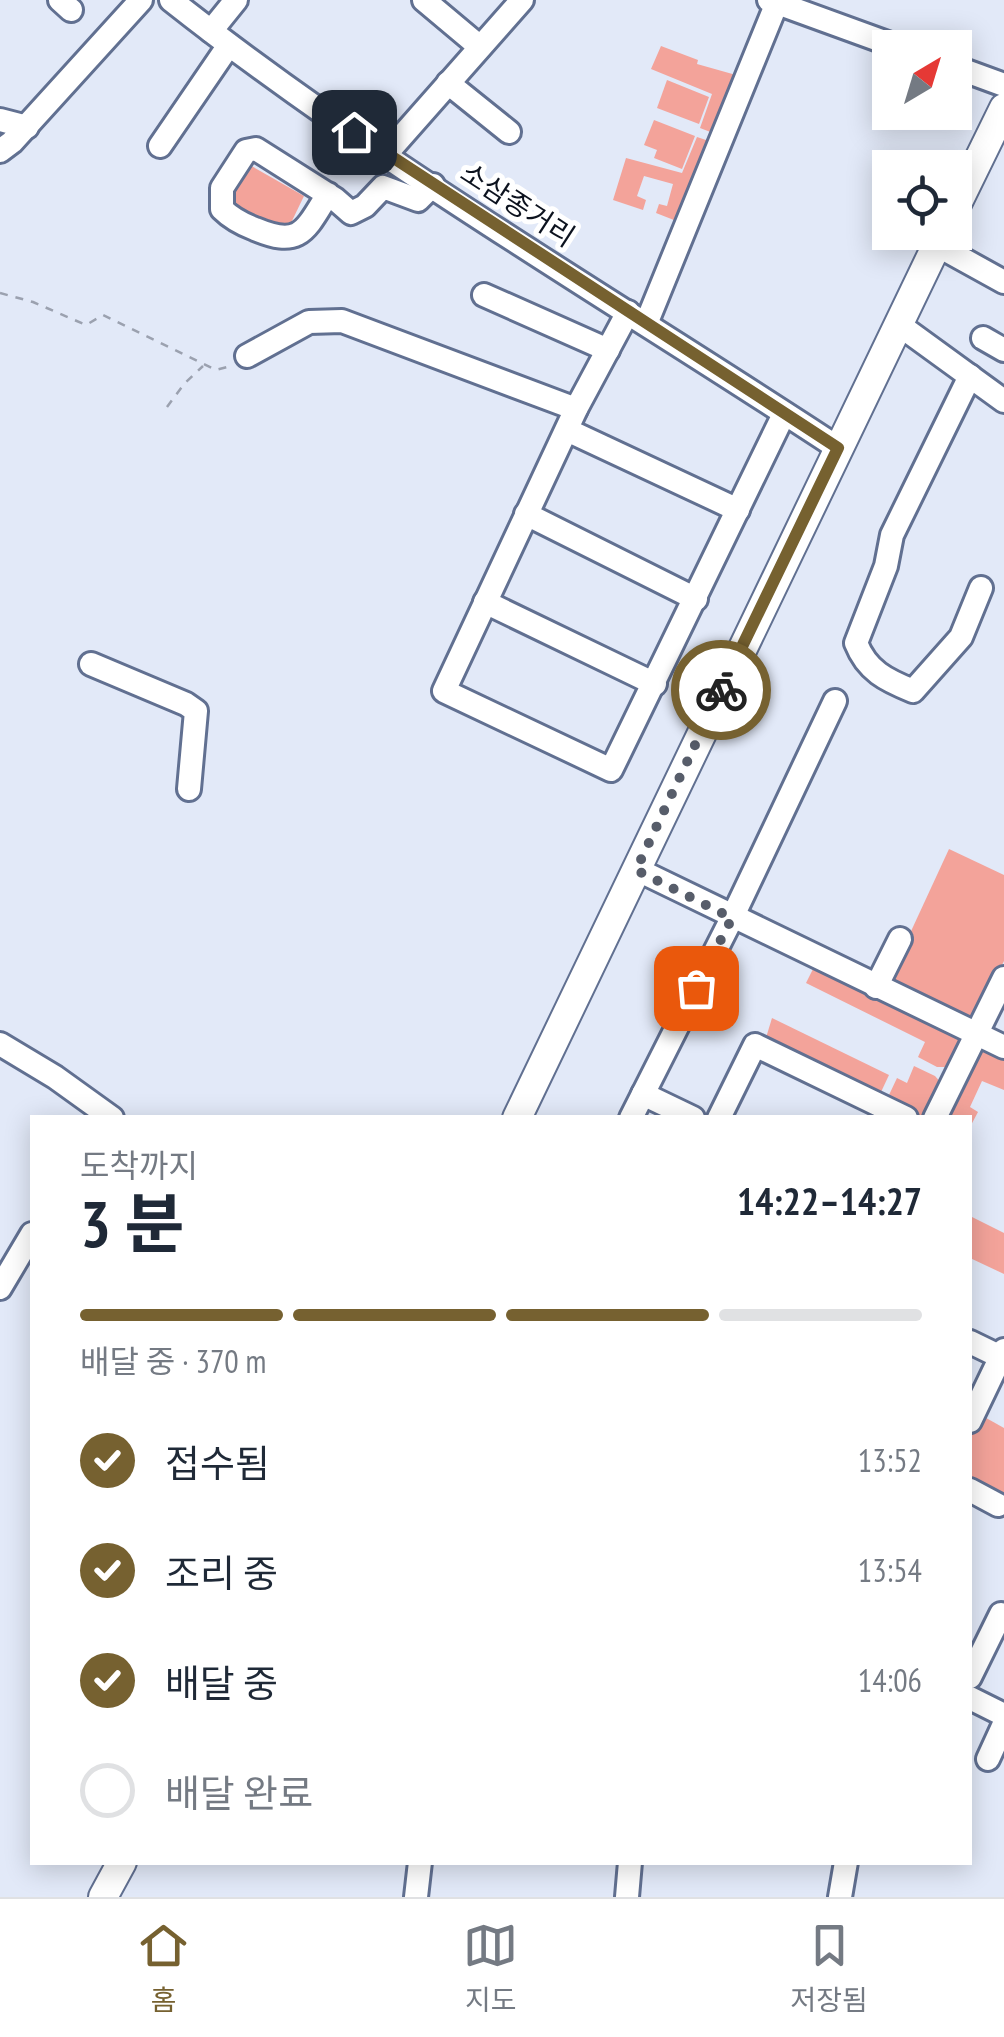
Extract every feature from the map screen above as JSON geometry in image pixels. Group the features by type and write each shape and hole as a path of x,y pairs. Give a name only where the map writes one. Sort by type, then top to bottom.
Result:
{"main road":[{"path":"972,173 1004,108"},
{"path":"517,1115 935,250"},
{"path":"102,1897 120,1865"}],"street":[{"path":"0,151 141,0"},
{"name":"소삼종거리","path":"171,0 433,185 838,448"},
{"path":"160,146 220,38 236,0"},
{"path":"424,0 480,47"},
{"path":"387,153 522,0"},
{"path":"784,414 611,770 444,691 571,420 608,350 637,318 774,1 872,37"},
{"path":"972,73 1004,85"},
{"path":"448,84 510,132"},
{"path":"0,120 26,126"},
{"path":"328,194 308,226 294,238 277,238 232,220 222,209 222,188 246,152 256,150 328,194 351,213 365,206 383,187 418,200 433,185"},
{"path":"956,250 1004,282"},
{"path":"484,295 608,350"},
{"path":"248,356 309,322 342,321 571,420 738,510"},
{"path":"898,324 1004,401"},
{"path":"983,338 1004,350"},
{"path":"970,376 892,535 886,566 856,643 864,663 886,680 913,691 961,637 981,588"},
{"path":"526,514 696,598"},
{"path":"485,602 655,684"},
{"path":"91,664 186,704 196,712 190,790"},
{"path":"632,1115 836,701"},
{"path":"636,870 1004,1048"},
{"path":"876,986 900,939"},
{"path":"937,1115 1004,978"},
{"path":"0,1044 55,1076 106,1115"},
{"path":"720,1115 756,1045 900,1115"},
{"path":"643,1094 687,1115"},
{"path":"0,1288 30,1237"},
{"path":"972,1343 1002,1353 995,1392 972,1419"},
{"path":"972,1491 998,1505"},
{"path":"972,1674 1001,1614 1004,1616"},
{"path":"972,1699 1004,1716"},
{"path":"987,1759 1004,1724"},
{"path":"416,1897 420,1865"},
{"path":"627,1897 630,1865"},
{"path":"840,1897 845,1865"}],"path":[{"path":"0,293 33,302 86,325 103,315 216,370 229,368 248,356"},
{"path":"167,408 204,365"}],"shaded area":[{"path":"661,46 698,60 697,64 736,75 713,133 700,128 712,94 651,69"},
{"path":"667,80 709,97 699,124 657,108"},
{"path":"654,120 695,136 682,169 654,158 657,150 644,145"},
{"path":"697,137 709,141 679,222 656,213 659,204 667,206 673,184 644,176 637,196 646,200 643,210 613,200 626,158 682,173"},
{"path":"248,164 304,196 290,225 284,229 230,206 230,185"},
{"path":"949,849 1004,875 1004,961 979,1011 972,1016 963,1016 888,981"},
{"path":"816,963 958,1035 960,1042 953,1067 937,1067 918,1057 925,1042 806,983"},
{"path":"772,1018 889,1075 881,1092 875,1096 765,1041"},
{"path":"988,1048 1004,1054 1004,1090 982,1081 970,1107 978,1112 972,1123 972,1115 946,1115 967,1069"},
{"path":"914,1066 935,1076 943,1085 927,1115 897,1105 889,1095 897,1078 907,1083"},
{"path":"972,1217 1004,1233 1004,1274 972,1259"},
{"path":"979,1414 1004,1428 1004,1499 972,1488 972,1430"}],"way so far":[{"path":"696,988 732,918 636,870 721,690"}],"route":[{"path":"354,132 838,448 721,690"}]}
